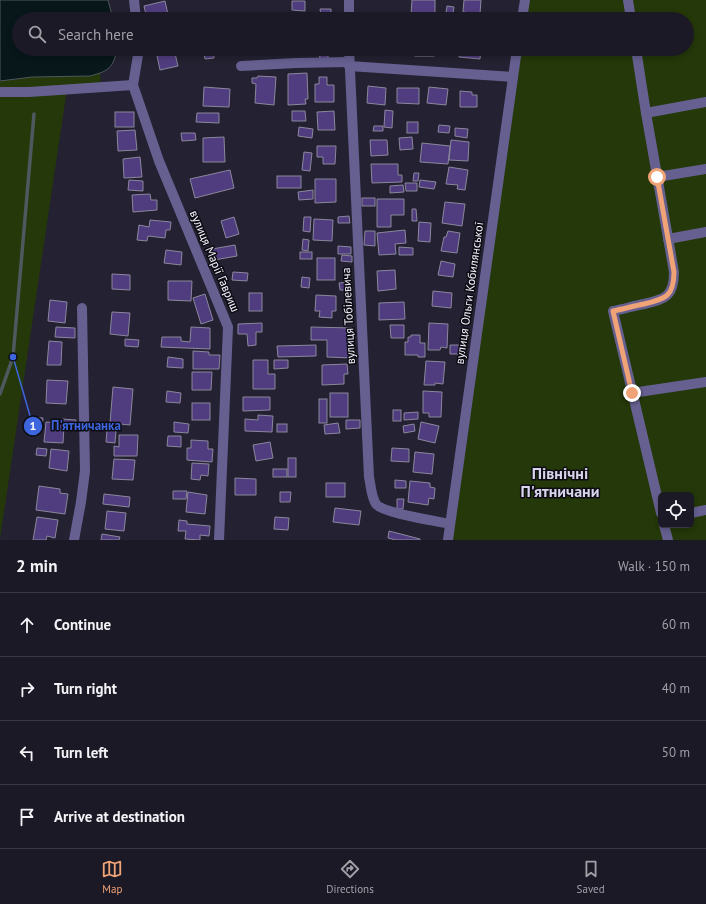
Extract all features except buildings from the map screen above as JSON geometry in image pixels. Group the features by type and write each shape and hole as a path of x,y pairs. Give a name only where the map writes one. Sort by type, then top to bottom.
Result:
{"street":[{"path":"134,0 135,12"},
{"path":"349,0 349,12"},
{"path":"523,12 524,0"},
{"path":"628,0 630,12"},
{"name":"вулиця Марії Гавриш","path":"138,56 133,85 159,161 228,327 219,540"},
{"name":"вулиця Тобілевича","path":"349,56 369,477 372,493 377,505 388,511 450,524"},
{"name":"вулиця Ольги Кобилянської","path":"448,540 516,56"},
{"path":"637,56 674,272 674,280 668,294 662,300 613,311 658,501"},
{"path":"241,66 296,63 349,64 513,77"},
{"path":"0,92 29,92 133,85"},
{"path":"646,113 706,102"},
{"path":"657,177 706,169"},
{"path":"668,239 706,232"},
{"path":"74,540 82,502 84,471 82,308"},
{"path":"632,393 706,382"},
{"path":"694,512 706,510"},
{"path":"665,528 668,540"}],"green space":[{"path":"525,0 706,0 706,540 448,540 516,56 694,56 694,12 523,12"},
{"path":"102,72 100,74 101,87 67,89 0,539 0,81"}],"shaded area":[{"path":"0,0 108,0 111,12 12,12 12,56 115,56 112,65 109,68 90,76 32,77 0,81"}],"waterway":[{"path":"0,394 13,357 34,114"}],"place":[{"name":"П'ятничанка","path":"13,357"}],"district":[{"name":"Північні П'ятничани","path":"560,482"}],"route":[{"path":"632,393 613,311 662,300 668,294 674,280 674,272 657,177"}]}
